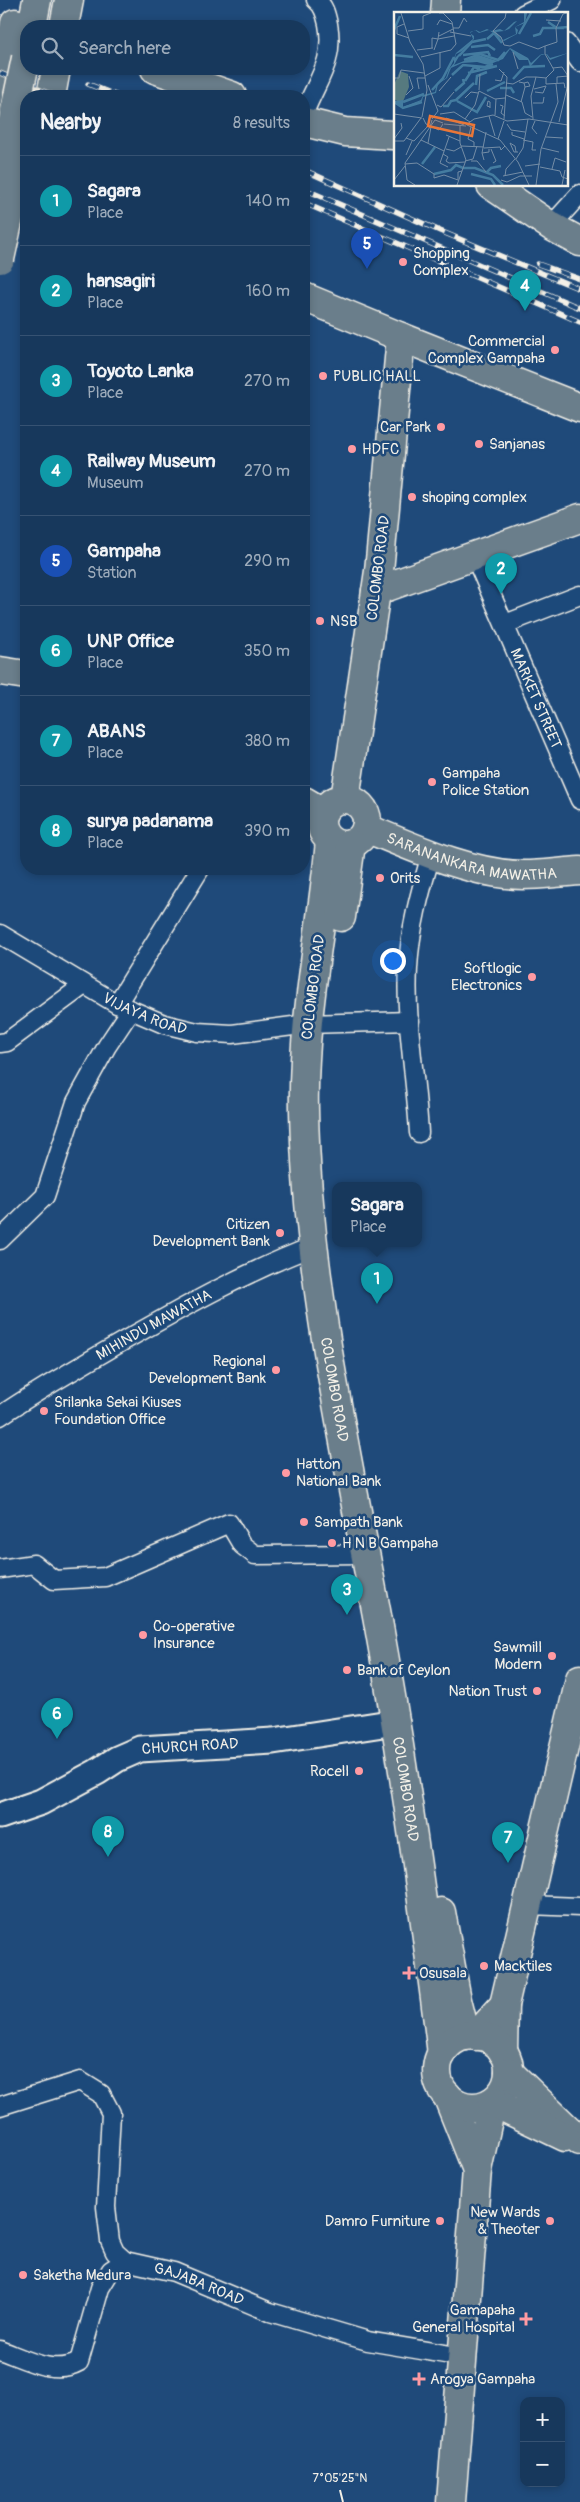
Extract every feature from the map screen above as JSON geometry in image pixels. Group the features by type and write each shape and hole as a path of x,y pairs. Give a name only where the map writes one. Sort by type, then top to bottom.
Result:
{"main road":[{"path":"0,104 19,19 37,0"},
{"path":"49,20 53,0"},
{"path":"65,20 69,0"},
{"path":"0,183 22,75"},
{"path":"36,90 39,75"},
{"path":"52,90 55,75"},
{"path":"172,75 215,90"},
{"path":"310,123 345,132 394,135"},
{"path":"0,143 20,163"},
{"path":"0,259 20,167"},
{"path":"492,186 551,226 580,242"},
{"path":"310,299 580,408"},
{"name":"COLOMBO ROAD","path":"401,337 390,470 376,591 324,804 322,829 349,838 323,917 317,1024 304,1111 307,1183 323,1245 326,1334 374,1552 448,1956 471,2036"},
{"path":"376,591 580,518"},
{"path":"0,671 20,674"},
{"path":"324,804 360,806 365,812 349,838"},
{"name":"SARANANKARA MAWATHA","path":"349,838 431,855 506,874 522,875 580,871"},
{"path":"580,866 580,871"},
{"path":"447,2095 463,2106 473,2108 492,2102 504,2089 506,2062 504,2005 580,1679"},
{"name":"COLOMBO ROAD","path":"405,1720 442,2054"},
{"path":"477,2170 447,2095 438,2080 439,2062 442,2054 452,2042 471,2036 504,2005"},
{"path":"471,2036 491,2040 506,2062 580,2142"},
{"path":"492,2102 580,2142"},
{"path":"451,2502 477,2170 492,2102"}],"street":[{"path":"310,100 326,66 330,38 321,3 316,0"},
{"path":"529,12 546,6"},
{"path":"568,46 580,62"},
{"path":"551,226 580,194"},
{"name":"MARKET STREET","path":"475,557 580,800"},
{"path":"504,624 580,595"},
{"path":"419,1133 410,1021 408,968 415,914 431,855"},
{"path":"0,1240 45,1196 76,1102 107,1046 124,1007 197,875"},
{"name":"VIJAYA ROAD","path":"0,934 124,1007 164,1024 197,1032 232,1034 317,1024 410,1021"},
{"path":"0,1044 7,1042 84,985"},
{"name":"MIHINDU MAWATHA","path":"0,1416 40,1390 199,1298 263,1266 323,1245"},
{"path":"0,1569 34,1564 54,1580 105,1578 229,1524 242,1545 255,1555 374,1552"},
{"name":"CHURCH ROAD","path":"0,1816 41,1802 117,1759 140,1749 273,1741 405,1720"},
{"path":"528,1905 580,1907"},
{"path":"0,2106 80,2081 101,2094 111,2113 106,2207 110,2241 115,2252 125,2261 111,2270 100,2288 79,2362 68,2368 54,2368 0,2350"},
{"name":"GAJABA ROAD","path":"125,2261 174,2272 270,2312 360,2338 463,2357"}],"railway":[{"path":"0,73 41,90"},
{"path":"88,84 103,90"},
{"path":"310,173 440,231 580,289"},
{"path":"310,192 580,308"},
{"path":"310,206 580,322"},
{"path":"538,264 580,279"}],"place":[{"name":"Shopping Complex","path":"403,262"},
{"name":"Gampaha","path":"367,269"},
{"name":"Railway Museum","path":"525,311"},
{"name":"Commercial Complex Gampaha","path":"555,350"},
{"name":"PUBLIC HALL","path":"323,376"},
{"name":"Car Park","path":"441,427"},
{"name":"Sanjanas","path":"479,444"},
{"name":"HDFC","path":"352,449"},
{"name":"shoping complex","path":"412,497"},
{"name":"hansagiri","path":"501,594"},
{"name":"NSB","path":"320,621"},
{"name":"Gampaha Police Station","path":"432,782"},
{"name":"Orits","path":"380,878"},
{"name":"Softlogic Electronics","path":"532,977"},
{"name":"Citizen Development Bank","path":"280,1233"},
{"name":"Sagara","path":"377,1304"},
{"name":"Regional Development Bank","path":"276,1370"},
{"name":"Srilanka Sekai Kiuses Foundation Office","path":"44,1411"},
{"name":"Hatton National Bank","path":"286,1473"},
{"name":"Sampath Bank","path":"304,1522"},
{"name":"H N B Gampaha","path":"332,1543"},
{"name":"Toyoto Lanka","path":"347,1615"},
{"name":"Co-operative Insurance","path":"143,1635"},
{"name":"Sawmill Modern","path":"552,1656"},
{"name":"Bank of Ceylon","path":"347,1670"},
{"name":"Nation Trust","path":"537,1691"},
{"name":"UNP Office","path":"57,1739"},
{"name":"Rocell","path":"359,1771"},
{"name":"surya padanama","path":"108,1857"},
{"name":"ABANS","path":"508,1863"},
{"name":"Macktiles","path":"484,1966"},
{"name":"Osusala","path":"409,1973"},
{"name":"Damro Furniture","path":"440,2221"},
{"name":"New Wards & Theoter","path":"550,2221"},
{"name":"Saketha Medura","path":"23,2275"},
{"name":"Gamapaha General Hospital","path":"526,2319"},
{"name":"Arogya Gampaha","path":"419,2379"}]}
